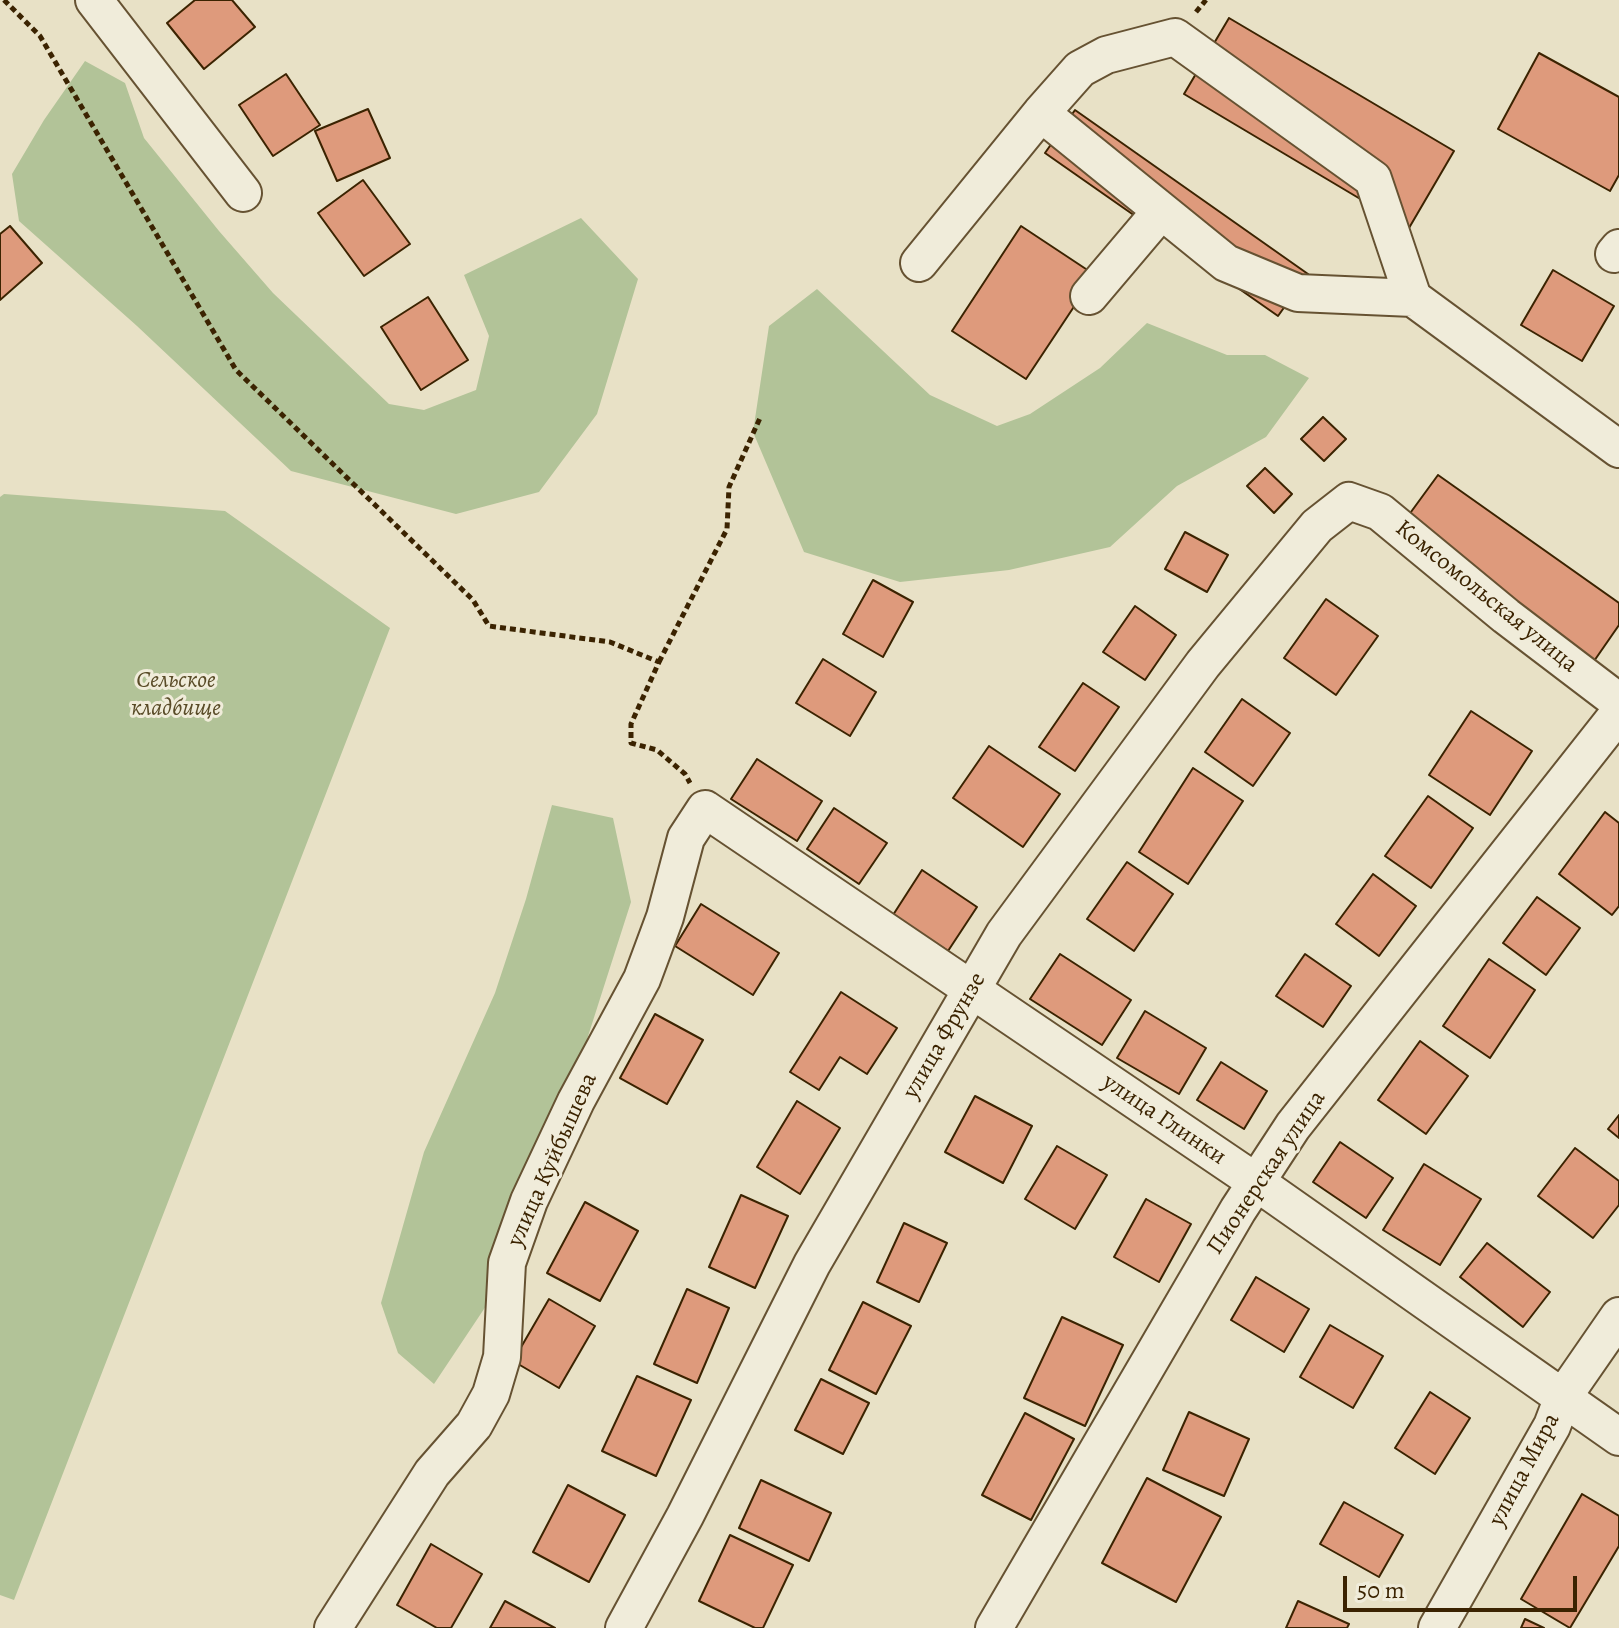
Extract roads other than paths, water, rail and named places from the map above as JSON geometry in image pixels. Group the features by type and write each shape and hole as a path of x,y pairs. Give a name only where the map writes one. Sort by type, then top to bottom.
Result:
{"street":[{"path":"94,0 243,193"},
{"path":"919,263 1080,69 1106,55 1175,37 1373,179 1413,298"},
{"path":"1041,113 1226,263 1298,293 1413,298 1619,449"},
{"path":"1089,296 1161,211"},
{"name":"Комсомольская улица","path":"1349,501 1380,512 1506,616 1619,702"},
{"name":"улица Фрунзе","path":"624,1628 679,1529 812,1264 1004,934 1203,664 1317,526 1349,501"},
{"name":"Пионерская улица","path":"994,1628 1256,1182 1293,1126 1619,713"},
{"name":"улица Глинки","path":"705,809 1256,1182 1619,1437"},
{"name":"улица Куйбышева","path":"333,1628 432,1473 474,1425 491,1394 502,1357 507,1263 529,1201 576,1101 642,979 665,917 686,838 705,809"},
{"name":"улица Мира","path":"1437,1628 1552,1426 1563,1397 1619,1316"}],"park label":[{"name":"Сельское кладбище","path":"176,695"}]}
